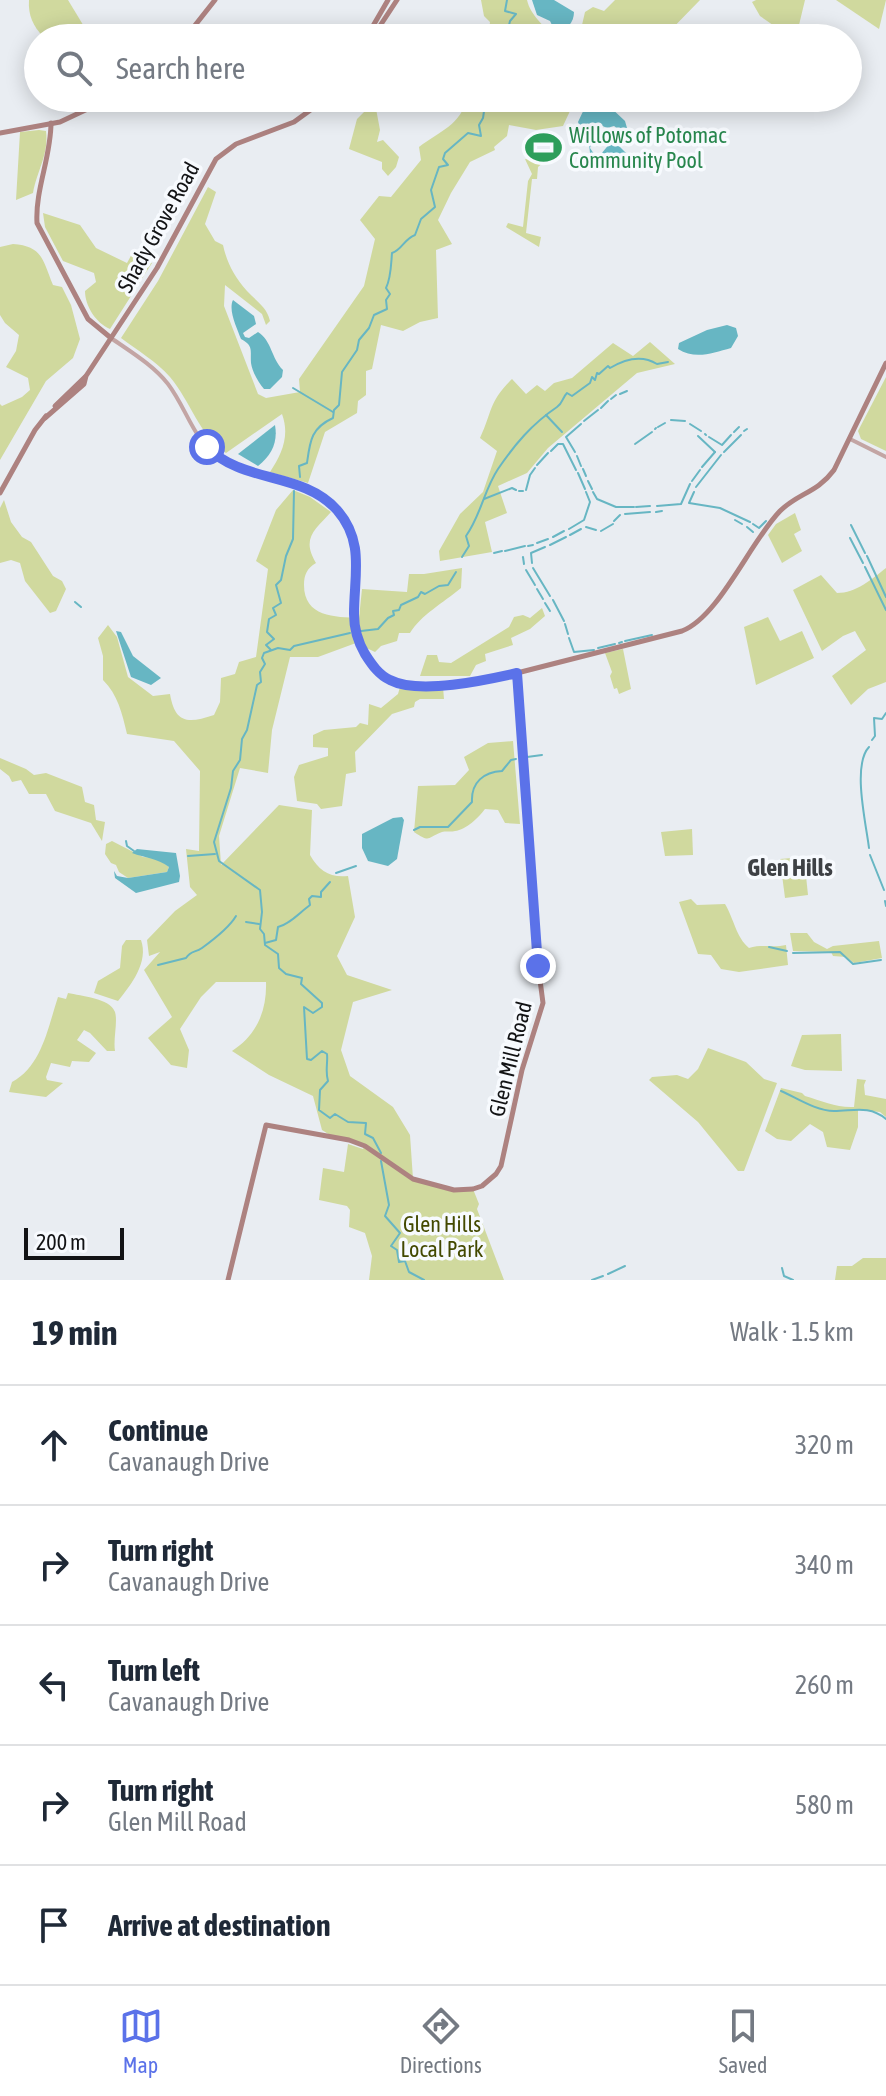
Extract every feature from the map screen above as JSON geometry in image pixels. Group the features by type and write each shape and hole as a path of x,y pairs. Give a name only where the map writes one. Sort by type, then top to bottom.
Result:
{"main road":[{"path":"196,24 215,0"},
{"path":"374,24 388,0"},
{"path":"381,24 397,0"},
{"path":"0,133 51,123 85,112"},
{"name":"Shady Grove Road","path":"0,493 45,418 84,384 86,376 159,264 216,159 236,144 294,122 308,112"},
{"path":"51,123 50,151 37,208 37,223 88,319 111,338"},
{"path":"517,673 677,632 697,623 781,511 824,483 850,439 886,363"},
{"name":"Glen Mill Road","path":"228,1280 266,1125 349,1140 365,1146 413,1179 454,1190 464,1191 482,1186 501,1166 522,1070 543,1003 535,942 517,673"}],"street":[{"path":"111,338 150,366 168,384 193,429 216,456 243,471 306,488 337,510 352,533 358,556 354,618 357,637 380,673 394,682 408,685 467,684 517,673"},
{"path":"850,439 886,457"}],"green space":[{"path":"29,0 68,0 83,24 34,24"},
{"path":"481,0 527,0 542,24 490,24 484,16"},
{"path":"615,0 700,0 677,24 582,24 585,12 593,7 604,11"},
{"path":"805,0 799,24 772,24 760,16 752,2"},
{"path":"836,0 886,0 879,29"},
{"path":"364,112 377,112 380,130 377,142 383,140 399,157 396,167 388,176 382,169 382,162 349,149 357,119"},
{"path":"462,112 570,112 563,126 536,130 509,125 507,136 494,147 495,150 470,162 438,220 452,244 436,250 438,318 420,322 403,331 381,325 372,369 366,371 366,395 358,401 357,413 325,432 308,483 270,472 284,444 282,414 226,453 202,428 170,377 121,338 158,281 208,187 216,192 205,224 215,241 223,245 238,280 269,316 270,321 266,325 262,314 225,285 224,306 258,394 266,398 300,392 299,379 364,286 375,239 360,220 379,196 391,197 421,160 419,147"},
{"path":"46,131 46,147 33,193 16,200 20,132"},
{"path":"525,159 544,162 538,167 537,179 532,179 526,233 541,237 539,247 506,227 508,223 523,227 528,181 532,174"},
{"path":"43,213 80,225 96,248 127,263 133,252 152,263 110,329 96,318 87,302 85,291 96,282 94,273 63,261 45,227"},
{"path":"13,244 36,252 44,262 53,285 62,287 71,305 80,339 73,358 46,381 0,460 0,404 2,406 22,397 30,390 28,378 6,367 16,351 19,335 0,315 0,247"},
{"path":"650,342 675,364 637,373 548,448 527,473 498,486 507,513 485,522 492,552 440,561 439,551 460,514 483,492 497,451 480,438 504,387 512,379 526,394 537,385 545,391 554,383 572,378 613,343 633,356"},
{"path":"886,377 886,451 861,439 858,431"},
{"name":"Glen Hills Local Park","path":"293,490 310,497 331,512 315,529 310,541 316,563 307,572 304,585 305,596 315,609 331,616 359,618 362,589 407,592 409,574 462,568 461,588 426,615 410,633 399,633 397,641 381,646 375,652 356,643 318,657 290,657 272,730 268,773 240,768 219,836 221,865 279,805 312,810 310,855 326,872 348,876 355,917 337,956 347,975 392,990 353,1002 341,1050 350,1076 393,1107 410,1135 413,1179 454,1190 473,1189 479,1204 477,1209 504,1280 369,1280 372,1256 365,1233 349,1227 350,1210 347,1206 319,1200 323,1168 344,1172 348,1144 363,1149 364,1146 333,1137 322,1130 313,1096 269,1075 232,1051 241,1045 259,1021 265,1002 266,982 216,982 201,997 180,1029 189,1050 187,1068 171,1065 148,1038 172,1017 144,970 160,952 149,956 147,940 175,911 197,895 190,887 186,849 199,851 200,771 174,741 127,734 116,698 103,680 103,656 98,638 108,625 117,637 128,677 153,696 170,694 179,716 196,720 214,715 220,702 221,678 235,674 239,662 256,657 268,569 256,561 276,510"},
{"path":"4,500 11,522 22,537 31,542 53,576 62,581 66,589 56,611 50,613 25,581 20,563 11,560 0,563 0,508"},
{"path":"795,513 801,530 794,534 802,551 782,563 768,535 776,524"},
{"path":"886,568 886,682 868,689 851,705 832,676 866,650 855,631 822,651 793,590 821,575 837,593 851,591"},
{"path":"542,608 545,616 530,629 511,638 513,645 485,654 486,661 476,665 470,676 420,676 427,655 437,655 439,662 451,663 509,627 514,617 523,615 530,618"},
{"path":"768,617 780,641 802,631 814,658 756,685 744,627"},
{"path":"623,649 631,689 619,694 617,688 614,689 605,653"},
{"path":"400,687 443,687 444,699 420,699 414,707 392,714 355,752 356,772 346,774 342,806 321,809 317,804 297,801 294,777 299,765 328,756 328,748 313,747 313,735 324,730 356,727 360,723 368,725 369,704 381,708 398,694"},
{"path":"513,741 520,824 505,823 498,810 485,809 472,823 459,830 428,838 414,832 418,786 455,785 469,770 464,757 488,743"},
{"path":"0,758 34,775 46,773 82,787 85,802 94,805 96,820 105,822 102,841 91,823 55,811 46,794 29,794 21,780 12,782 0,769"},
{"path":"692,829 693,855 665,856 661,832"},
{"path":"112,841 143,857 157,858 169,867 167,872 128,878 105,854 106,844"},
{"path":"804,857 808,895 785,898 780,859"},
{"path":"691,899 697,905 725,904 738,933 749,948 786,945 788,965 739,972 721,969 711,955 698,954 679,902"},
{"path":"790,933 807,933 814,942 827,949 879,941 882,958 854,963 846,957 833,956 831,952 793,951"},
{"path":"126,940 141,940 143,948 141,965 133,980 118,1001 94,993 98,981 120,968 122,946"},
{"path":"68,993 94,998 112,1007 116,1016 115,1051 107,1051 84,1030 77,1040 96,1053 89,1062 72,1061 70,1067 51,1063 47,1080 63,1083 46,1097 9,1092 12,1082 37,1056 58,997 66,999"},
{"path":"841,1034 842,1071 805,1070 791,1066 802,1035"},
{"path":"708,1048 746,1062 764,1079 777,1083 744,1171 738,1171 698,1122 649,1080 652,1077 677,1075 688,1079 698,1069"},
{"path":"857,1079 866,1080 865,1095 886,1099 886,1117 880,1112 858,1110 858,1127 850,1150 827,1147 823,1132 810,1124 791,1141 777,1139 765,1131 781,1088 830,1104 854,1107"},
{"path":"863,1258 886,1258 886,1280 835,1280 837,1266 852,1266"}],"water":[{"path":"532,0 554,0 574,12 570,24 552,24 537,15"},
{"path":"583,112 615,112 625,121 627,128 621,131 614,126 607,128 596,123 590,127 593,137 590,148 594,154 601,154 611,142 616,143 634,161 609,158 606,153 595,159 578,122"},
{"path":"233,300 254,316 256,324 243,333 245,337 258,332 263,336 283,370 282,377 270,389 264,389 254,373 250,346 241,339 234,319"},
{"path":"727,325 736,328 738,336 731,348 697,355 678,349 679,343"},
{"path":"275,425 273,448 258,466 238,454"},
{"path":"116,631 121,632 133,656 161,678 151,685 131,677"},
{"path":"402,817 397,859 388,866 368,861 362,848 362,834 393,818"},
{"path":"137,849 176,853 179,882 136,893 115,878 114,871 117,876 128,878 167,872 169,867 164,864 132,853"}],"waterway":[{"path":"507,0 505,11 516,14 509,24"},
{"path":"300,477 299,466 307,463 313,436 320,426 333,418 334,410 339,405 342,372 374,315 387,309 386,300 390,294 386,288 392,253 415,235 421,219 435,207 431,190 439,167 448,165 443,159 445,153 468,133 481,136 479,125 484,112"},
{"path":"462,557 469,546 466,536 498,469 524,435 559,405 567,393 572,396 590,383 592,377 595,380 597,373 621,362 633,359 645,359 657,364 668,362"},
{"path":"293,388 333,412"},
{"path":"620,394 627,391"},
{"path":"611,399 616,395"},
{"path":"601,408 608,401"},
{"path":"584,421 598,410"},
{"path":"546,415 562,432"},
{"path":"671,420 685,421"},
{"path":"658,427 665,423"},
{"path":"575,452 566,437 581,424"},
{"path":"690,424 701,431"},
{"path":"734,432 739,427"},
{"path":"635,444 652,432"},
{"path":"709,437 722,445 731,435"},
{"path":"724,452 741,435"},
{"path":"698,436 715,452"},
{"path":"551,451 558,444 563,444 576,470"},
{"path":"702,467 715,452"},
{"path":"537,465 548,453"},
{"path":"696,487 721,455"},
{"path":"577,456 581,466"},
{"path":"526,490 535,468"},
{"path":"583,469 586,476"},
{"path":"692,481 700,470"},
{"path":"578,473 585,489"},
{"path":"588,481 592,489"},
{"path":"657,506 681,504 690,484"},
{"path":"484,499 512,488 516,490"},
{"path":"271,650 266,645 274,639 267,632 269,619 276,615 273,608 281,603 276,585 281,580 293,539 294,491"},
{"path":"569,529 584,520 590,502 586,492"},
{"path":"593,492 597,499 616,507 634,507"},
{"path":"694,492 689,503 720,508 750,522"},
{"path":"636,507 650,506"},
{"path":"656,512 662,511"},
{"path":"625,514 650,512"},
{"path":"614,521 620,515"},
{"path":"735,520 742,524"},
{"path":"753,524 759,528 766,521"},
{"path":"601,531 613,524"},
{"path":"851,525 865,553"},
{"path":"586,527 596,530"},
{"path":"747,527 753,532"},
{"path":"570,535 581,529"},
{"path":"553,537 564,531"},
{"path":"550,545 566,537"},
{"path":"850,538 863,563"},
{"path":"537,543 548,539"},
{"path":"528,546 533,545"},
{"path":"505,551 525,546"},
{"path":"532,563 531,553 545,547"},
{"path":"494,553 502,551"},
{"path":"867,556 886,597"},
{"path":"523,557 524,564"},
{"path":"865,567 886,610"},
{"path":"533,568 550,596"},
{"path":"526,570 535,585"},
{"path":"361,631 378,629 401,605 418,597 421,592 425,594 448,585 456,572"},
{"path":"537,589 543,599"},
{"path":"553,600 564,621"},
{"path":"75,602 81,607"},
{"path":"545,603 550,611"},
{"path":"565,624 568,634"},
{"path":"350,633 294,646 290,650 278,648 264,653 261,682 257,685 247,730 242,739 240,760 233,771 231,788 214,842 219,861 260,890 260,929 265,945 278,954 279,968 286,974 302,978 301,984 322,1003 322,1007 313,1013 304,1007 307,1059 311,1060 322,1051 327,1054 328,1081 320,1090 319,1110 330,1118 335,1114 348,1122 366,1123 365,1134 373,1138 381,1153"},
{"path":"625,641 652,635"},
{"path":"569,638 574,652 594,650"},
{"path":"598,648 615,644"},
{"path":"872,740 875,736 874,718 882,719 886,713"},
{"path":"869,747 861,767 861,780 869,848"},
{"path":"527,757 542,755"},
{"path":"414,830 420,827 448,827 472,802 480,779 502,771 511,760 516,759"},
{"path":"126,841 134,851"},
{"path":"188,856 215,854"},
{"path":"870,855 884,890"},
{"path":"336,873 356,866"},
{"path":"265,943 276,940 278,927 310,905 312,896 321,897 321,892 330,882"},
{"path":"885,901 886,906"},
{"path":"158,965 186,958 202,948 236,916"},
{"path":"246,922 259,924"},
{"path":"769,947 787,951"},
{"path":"793,953 840,952 853,964 881,960"},
{"path":"781,1091 820,1109 867,1110 886,1119"},
{"path":"381,1161 389,1205 385,1216 400,1233 391,1246 397,1250 399,1262 405,1261 409,1272 424,1280"},
{"path":"608,1274 625,1266"},
{"path":"782,1268 784,1276 793,1280"},
{"path":"592,1280 603,1276"}],"place":[{"name":"Willows of Potomac Community Pool","path":"543,148"}],"district":[{"name":"Glen Hills","path":"790,867"}],"route":[{"path":"207,447 216,456 243,471 312,491 331,504 346,521 358,556 354,627 361,647 373,666 387,679 408,685 467,684 517,673 538,966"}]}
